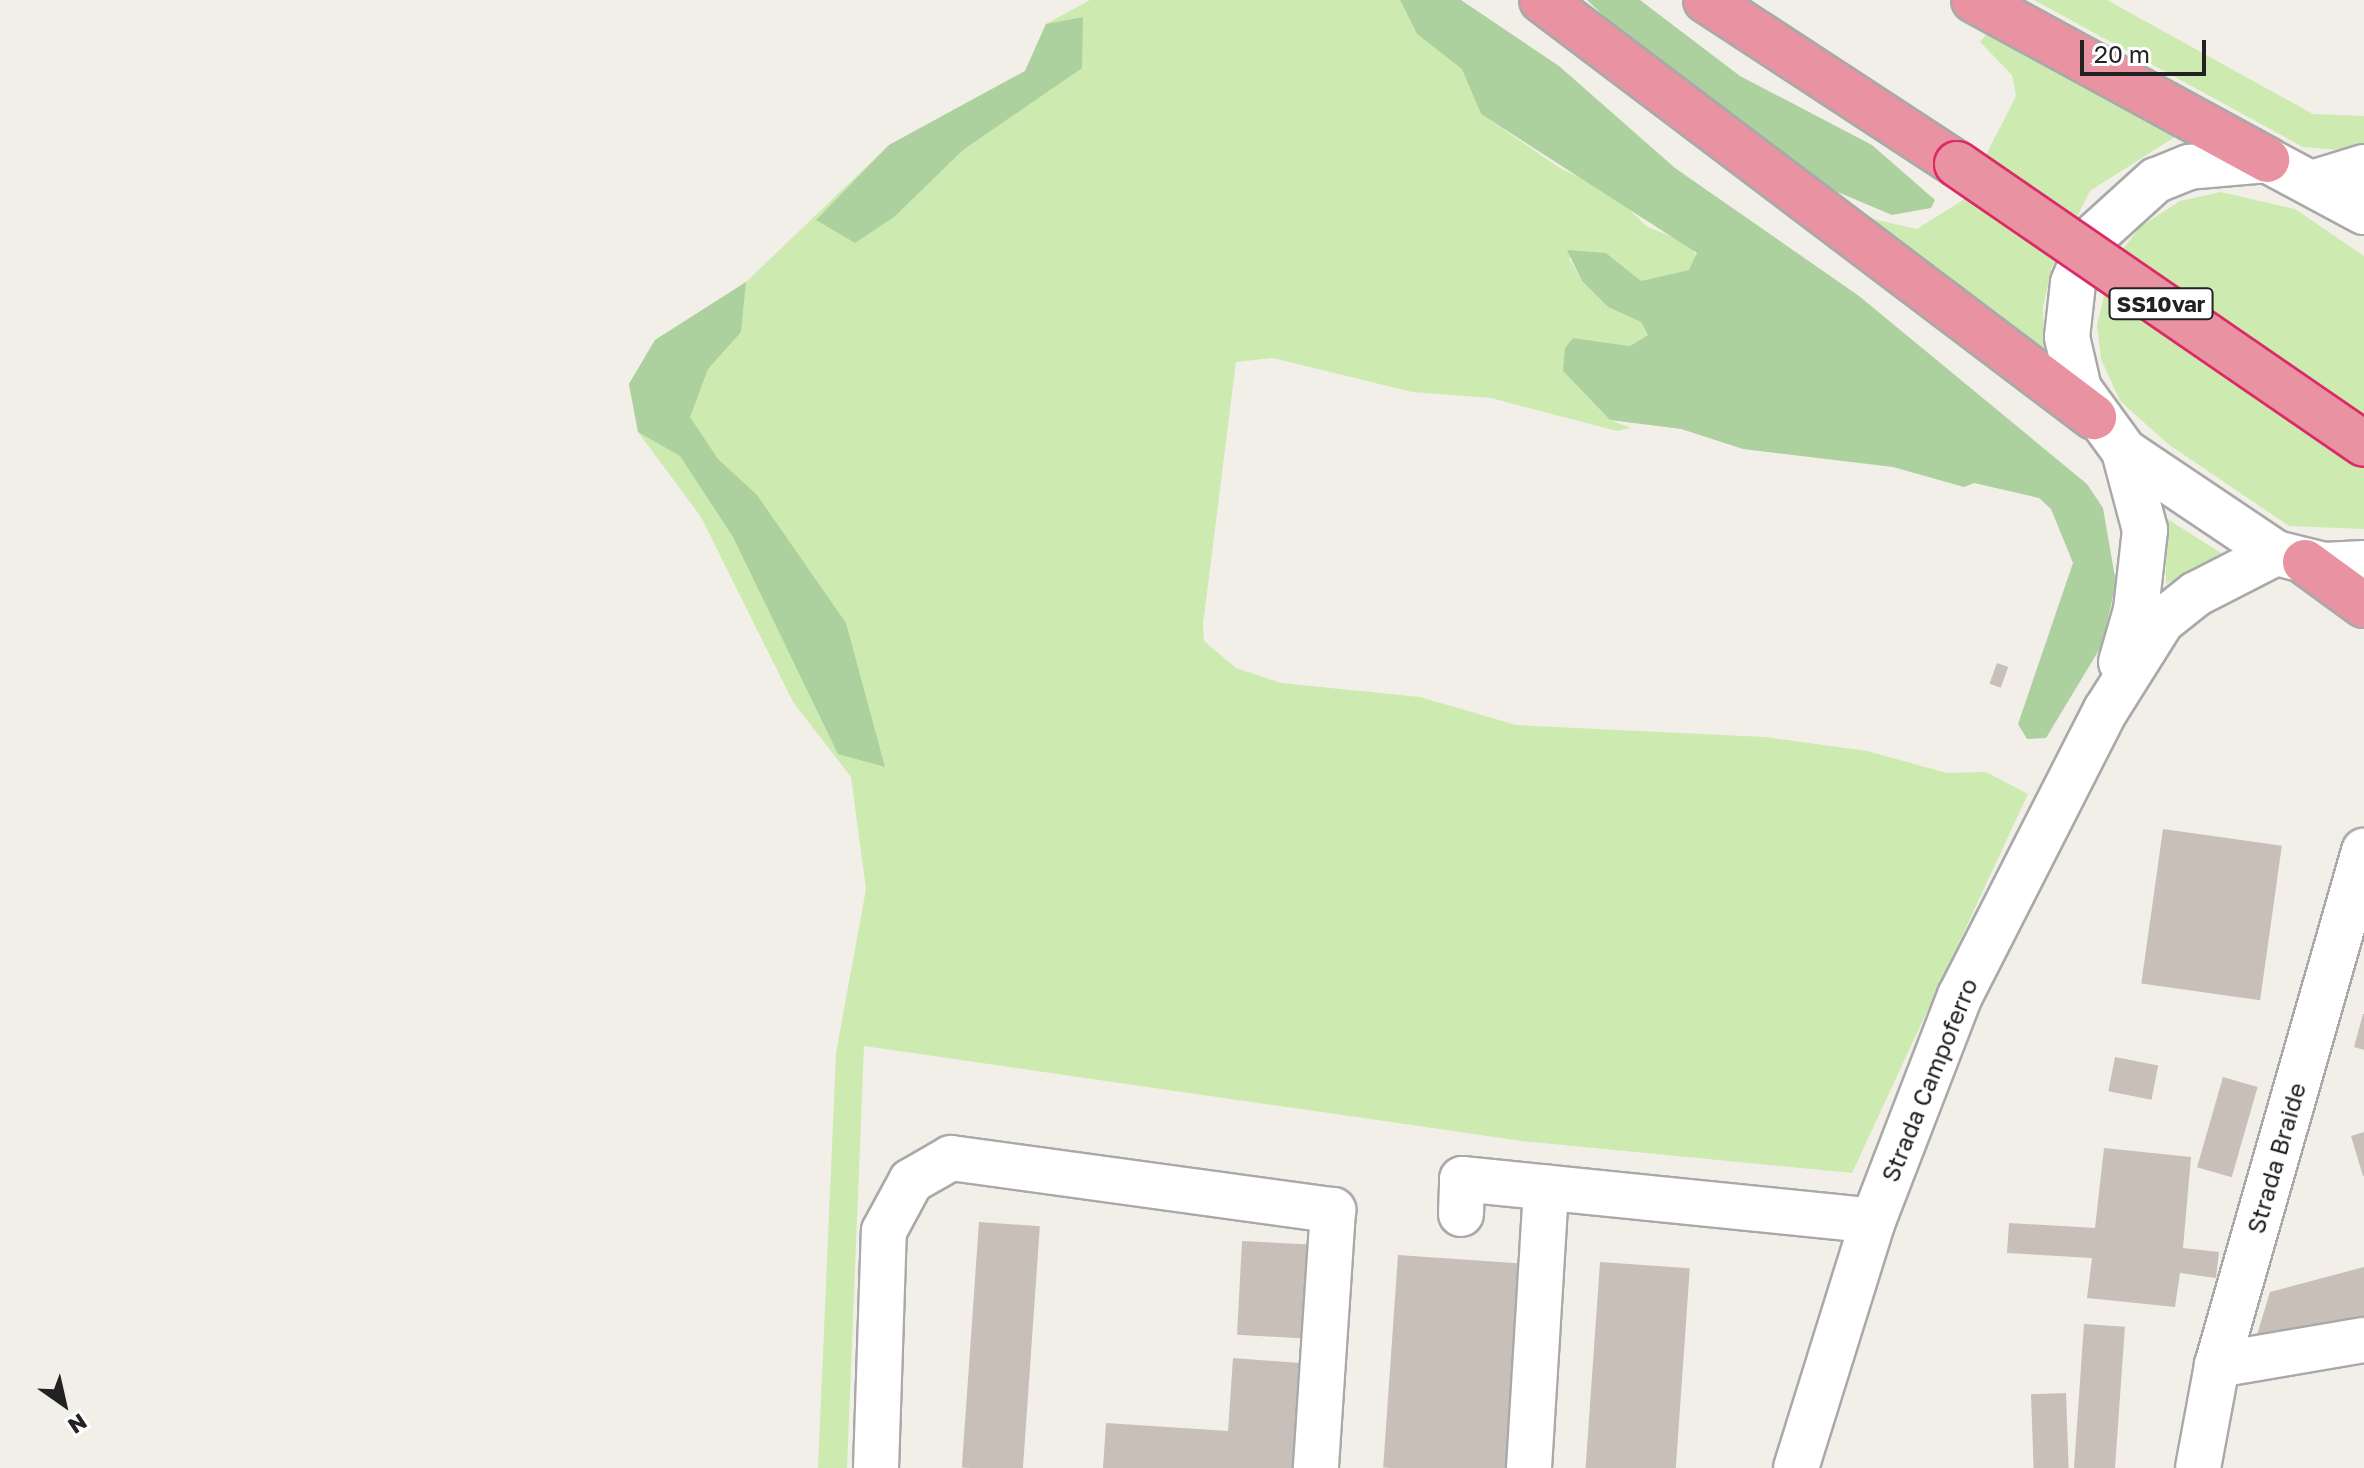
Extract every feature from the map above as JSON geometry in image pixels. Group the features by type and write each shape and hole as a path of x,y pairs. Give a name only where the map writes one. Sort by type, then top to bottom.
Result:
{"highway":[{"path":"1542,0 2094,417"},
{"name":"SS10var","path":"1706,0 1957,164 2364,444"},
{"path":"1974,0 2267,160"},
{"path":"2290,557 2364,605"}],"street":[{"path":"2290,557 2124,451 2094,417 2067,337 2073,283 2092,238 2156,180 2189,167 2267,160 2315,182 2364,212"},
{"path":"2315,182 2364,167"},
{"path":"2106,710 2136,610 2145,530 2124,451"},
{"path":"2106,710 2162,621 2196,594 2290,557 2364,563"},
{"name":"Strada Campoferro","path":"1796,1468 1873,1221 1960,996 2106,710"},
{"name":"Strada Braide","path":"2198,1468 2217,1365 2364,851"},
{"path":"876,1468 884,1231 911,1181 951,1158 1333,1210 1316,1468"},
{"path":"1461,1214 1462,1179 1873,1221"},
{"path":"1529,1468 1546,1188"},
{"path":"2217,1365 2364,1340"}],"green space":[{"path":"1090,0 1400,0 1417,34 1462,68 1481,114 1560,168 1614,194 1646,226 1687,243 1699,259 1689,270 1641,282 1606,253 1569,258 1582,281 1608,307 1641,322 1648,335 1630,346 1573,338 1563,371 1610,420 1631,428 1617,431 1491,398 1412,392 1273,358 1236,362 1203,624 1204,641 1236,668 1281,683 1420,697 1516,725 1765,737 1867,751 1947,773 1986,772 2028,794 1852,1173 1522,1141 864,1046 847,1468 818,1468 836,1053 866,889 851,777 793,702 701,517 638,432 629,384 655,340 746,282 889,145 1025,71 1046,24"},
{"path":"1400,0 1461,0 1559,66 1675,168 1859,296 2087,484 2103,508 2116,583 2102,645 2046,738 2027,739 2018,724 2073,563 2051,509 2039,498 1974,483 1964,487 1893,467 1743,449 1681,429 1610,420 1563,371 1565,348 1573,338 1630,346 1648,335 1641,322 1608,307 1582,281 1567,250 1606,253 1641,281 1689,270 1697,253 1481,114 1462,69 1417,34"},
{"path":"1587,0 1640,0 1740,76 1872,145 1935,200 1931,208 1892,215 1828,188 1658,68"},
{"path":"2034,0 2107,0 2313,114 2364,116 2364,152 2303,147"},
{"path":"1083,17 1082,68 963,150 894,217 855,243 816,220 889,145 1025,71 1046,24"},
{"path":"1987,33 2178,135 2090,191 2052,267 2043,307 2045,365 1864,217 1917,229 1963,200 2016,96 2012,75 1980,42"},
{"path":"2221,192 2295,209 2364,256 2364,529 2289,526 2168,444 2120,401 2101,359 2097,325 2112,263 2140,227 2180,201"},
{"path":"746,282 741,332 708,369 690,417 718,459 757,495 846,623 885,767 838,754 733,537 680,456 638,432 629,384 655,340"},
{"path":"2166,518 2224,555 2166,584"}],"building":[{"path":"1997,663 2008,667 2001,688 1989,684"},
{"path":"2163,829 2282,846 2260,1000 2141,983"},
{"path":"2364,1014 2364,1050 2354,1047"},
{"path":"2115,1057 2158,1065 2152,1100 2108,1091"},
{"path":"2223,1077 2258,1087 2232,1177 2197,1167"},
{"path":"2364,1132 2364,1176 2363,1176 2351,1136"},
{"path":"2104,1148 2191,1157 2183,1248 2219,1252 2216,1278 2180,1273 2175,1307 2087,1298 2092,1258 2007,1253 2009,1223 2095,1228"},
{"path":"979,1222 1040,1226 1023,1468 962,1467"},
{"path":"1242,1241 1310,1245 1305,1338 1237,1335"},
{"path":"1398,1255 1525,1264 1510,1468 1383,1467"},
{"path":"1600,1262 1690,1268 1676,1468 1586,1468"},
{"path":"2364,1267 2364,1321 2253,1348 2270,1292"},
{"path":"2084,1324 2125,1327 2115,1468 2074,1468"},
{"path":"1233,1358 1300,1363 1293,1468 1103,1468 1106,1423 1228,1431"},
{"path":"2066,1393 2069,1468 2034,1468 2031,1394"}]}
